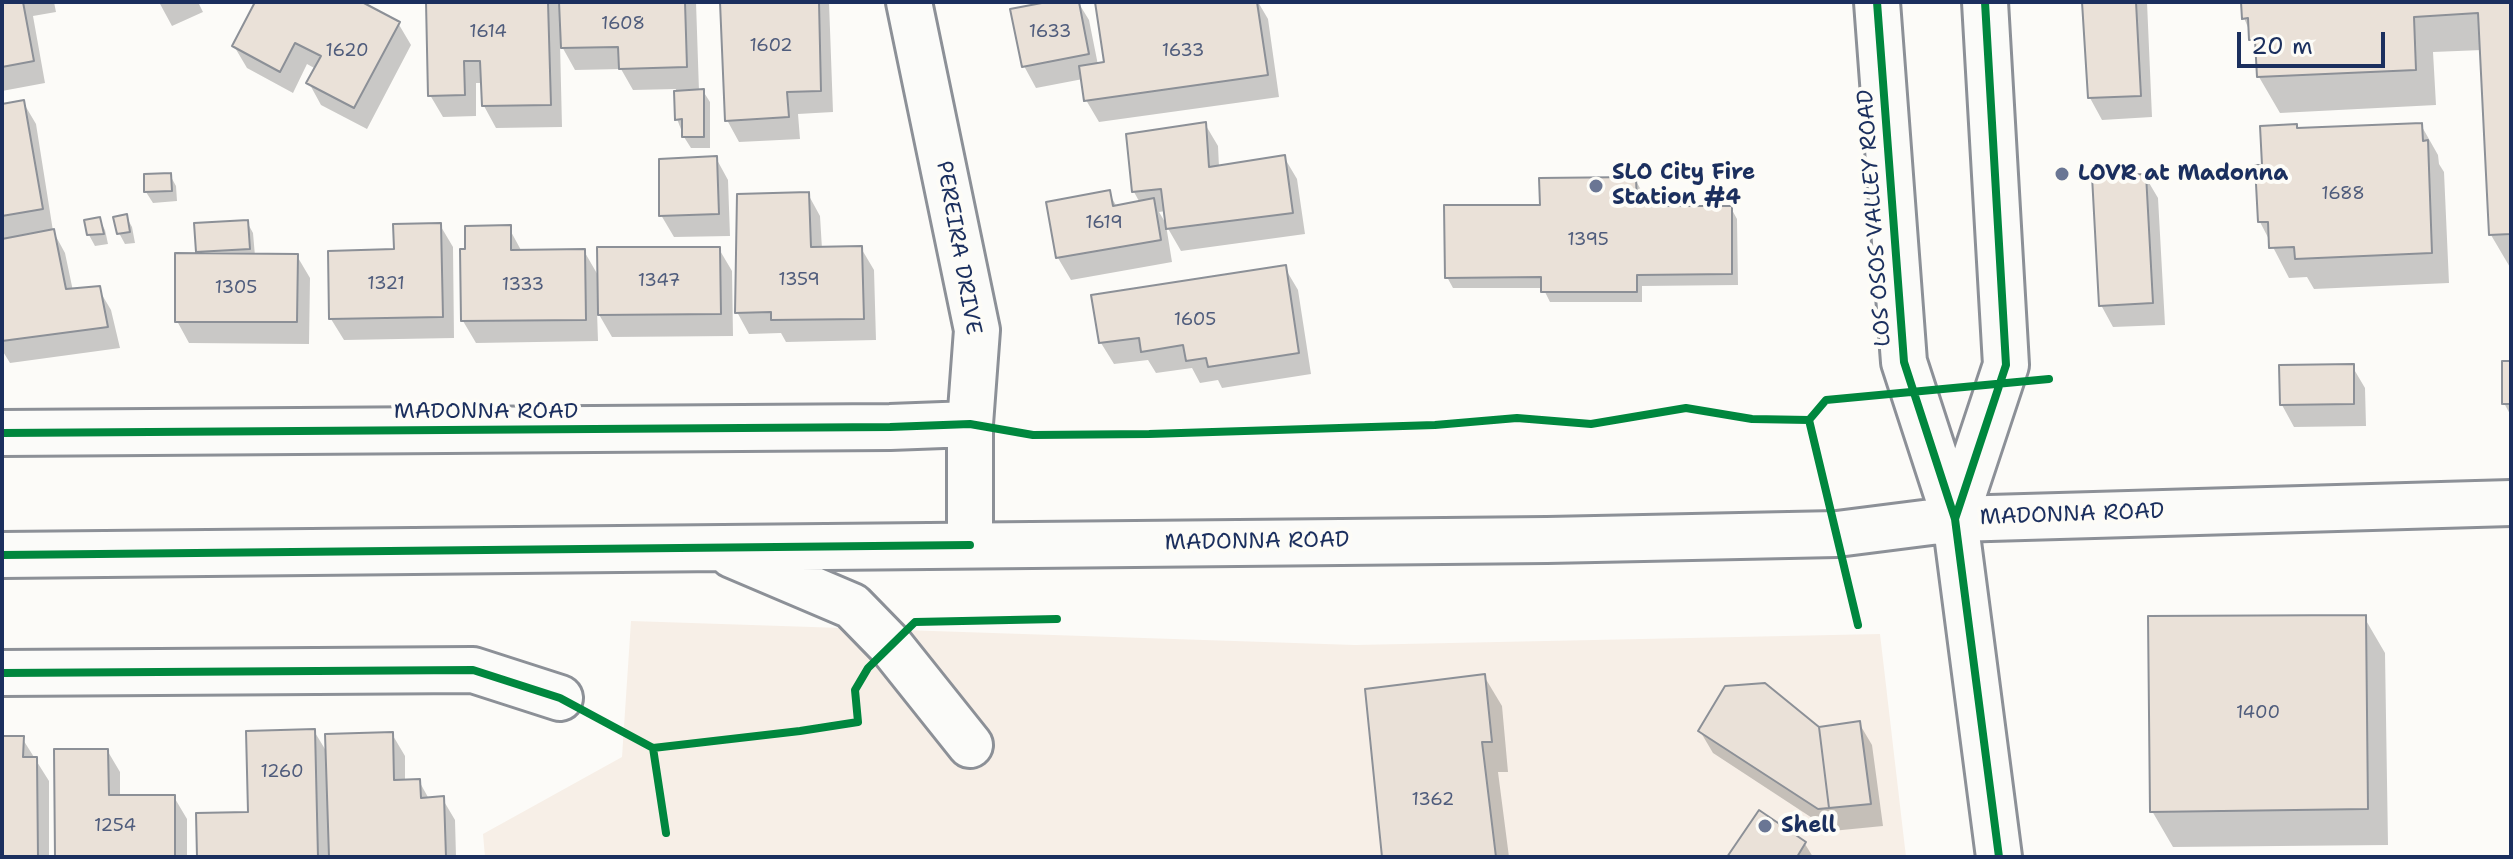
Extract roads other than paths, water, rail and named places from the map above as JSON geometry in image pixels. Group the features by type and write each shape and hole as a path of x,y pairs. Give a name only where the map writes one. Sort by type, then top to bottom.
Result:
{"main road":[{"name":"PEREIRA DRIVE","path":"909,2 977,330 970,424 970,545"},
{"name":"LOS OSOS VALLEY ROAD","path":"1877,2 1904,362 1955,519 1999,857"},
{"name":"LOS OSOS VALLEY ROAD","path":"1955,519 2006,365 1985,2"},
{"name":"MADONNA ROAD","path":"2,433 970,424"},
{"name":"MADONNA ROAD","path":"2,555 1532,540 1837,534 1955,519 2511,503"},
{"path":"715,548 852,606 891,646 970,745"},
{"path":"2,673 473,670 560,698"}],"place":[{"name":"LOVR at Madonna","path":"2062,174"},
{"name":"SLO City Fire Station #4","path":"1596,186"},
{"name":"Shell","path":"1765,826"}]}
